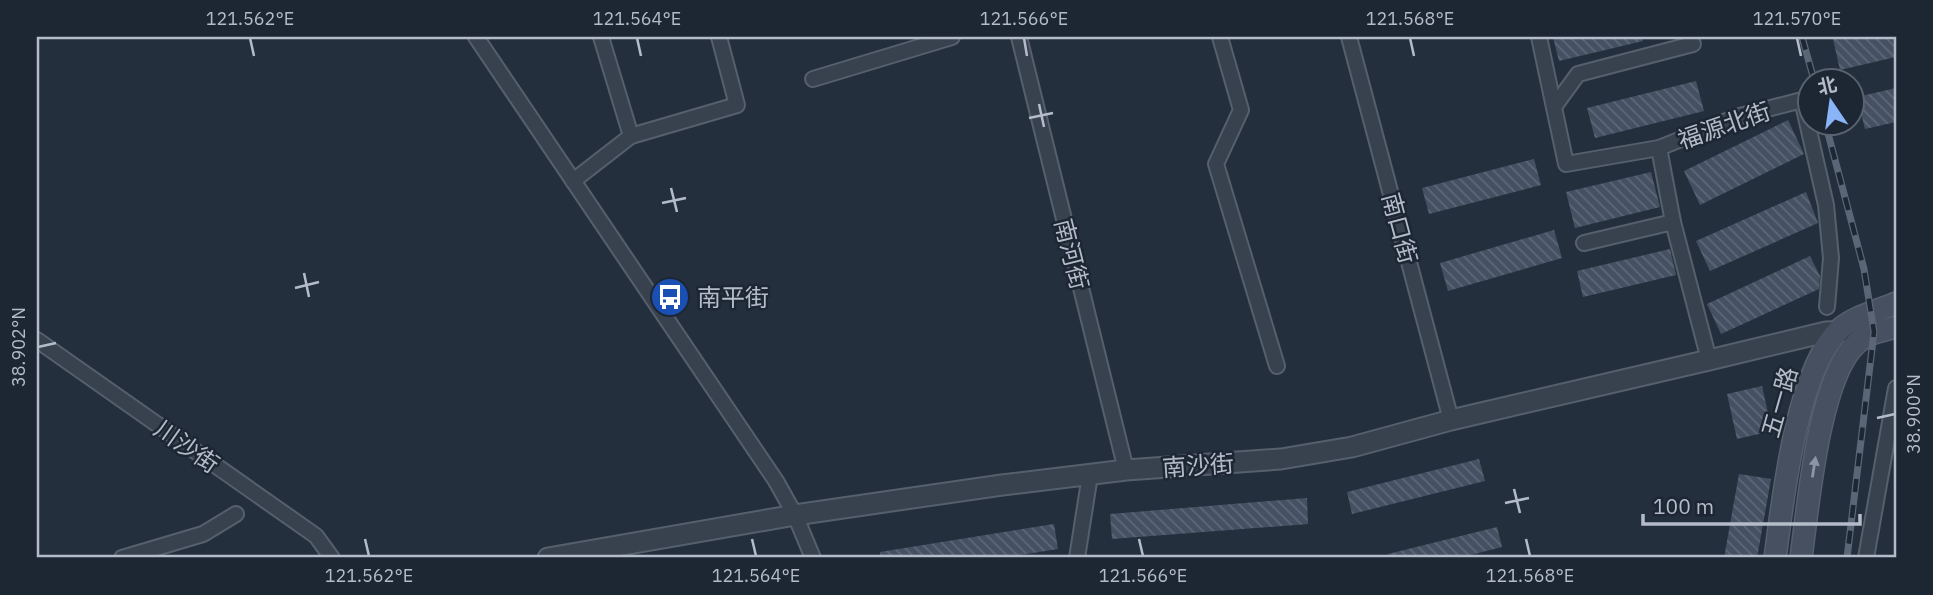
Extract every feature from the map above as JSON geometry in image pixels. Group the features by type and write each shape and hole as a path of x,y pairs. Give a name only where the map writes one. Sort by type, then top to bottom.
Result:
{"main road":[{"name":"五一路","path":"1775,558 1795,434 1825,348 1840,330 1896,303"},
{"name":"五一路","path":"1801,558 1818,445 1829,400 1844,358 1857,343 1874,332 1896,327"}],"street":[{"path":"476,37 776,481 795,515 813,558"},
{"path":"601,37 631,136"},
{"path":"573,181 631,136 737,105 719,37"},
{"path":"813,79 951,37"},
{"name":"南河街","path":"1019,37 1126,470"},
{"path":"1220,37 1241,110 1216,164 1277,366"},
{"name":"南口街","path":"1349,37 1451,420"},
{"name":"福源北街","path":"1539,37 1566,164 1659,148 1737,117 1802,100 1826,205 1831,258 1827,307"},
{"path":"1554,107 1578,74 1693,44"},
{"path":"1659,148 1673,222 1709,359"},
{"path":"1584,243 1673,222"},
{"name":"南沙街","path":"548,558 580,555 795,515 1002,485 1126,470 1282,459 1352,447 1451,420 1840,330 1874,332"},
{"name":"川沙街","path":"37,340 316,536 332,558"},
{"path":"1866,558 1896,388"},
{"path":"1077,558 1090,475"},
{"path":"122,558 203,534 236,514"}],"building":[{"path":"1553,37 1642,37 1643,41 1559,61"},
{"path":"1896,37 1896,57 1857,66 1839,66 1833,39"},
{"path":"1696,81 1704,111 1595,138 1587,108"},
{"path":"1896,88 1896,122 1867,129 1867,95"},
{"path":"1788,120 1804,154 1700,205 1684,171"},
{"path":"1534,159 1541,185 1429,214 1422,188"},
{"path":"1651,172 1660,207 1575,228 1566,192"},
{"path":"1806,192 1818,223 1710,271 1696,241"},
{"path":"1554,230 1562,258 1448,291 1440,263"},
{"path":"1670,249 1676,275 1583,297 1577,271"},
{"path":"1810,256 1820,276 1819,289 1721,334 1707,304"},
{"path":"1762,386 1772,431 1737,439 1727,394"},
{"path":"1479,459 1485,481 1352,514 1347,492"},
{"path":"1739,474 1771,479 1757,558 1724,558"},
{"path":"1307,498 1308,524 1112,539 1110,514"},
{"path":"1054,524 1058,549 1001,558 880,558 880,552"},
{"path":"1497,527 1502,547 1459,558 1389,558 1388,554"}],"railway":[{"path":"1802,37 1810,66"},
{"path":"1829,136 1864,269 1874,332 1847,558"}],"place":[{"name":"南平街","path":"670,297"}]}
